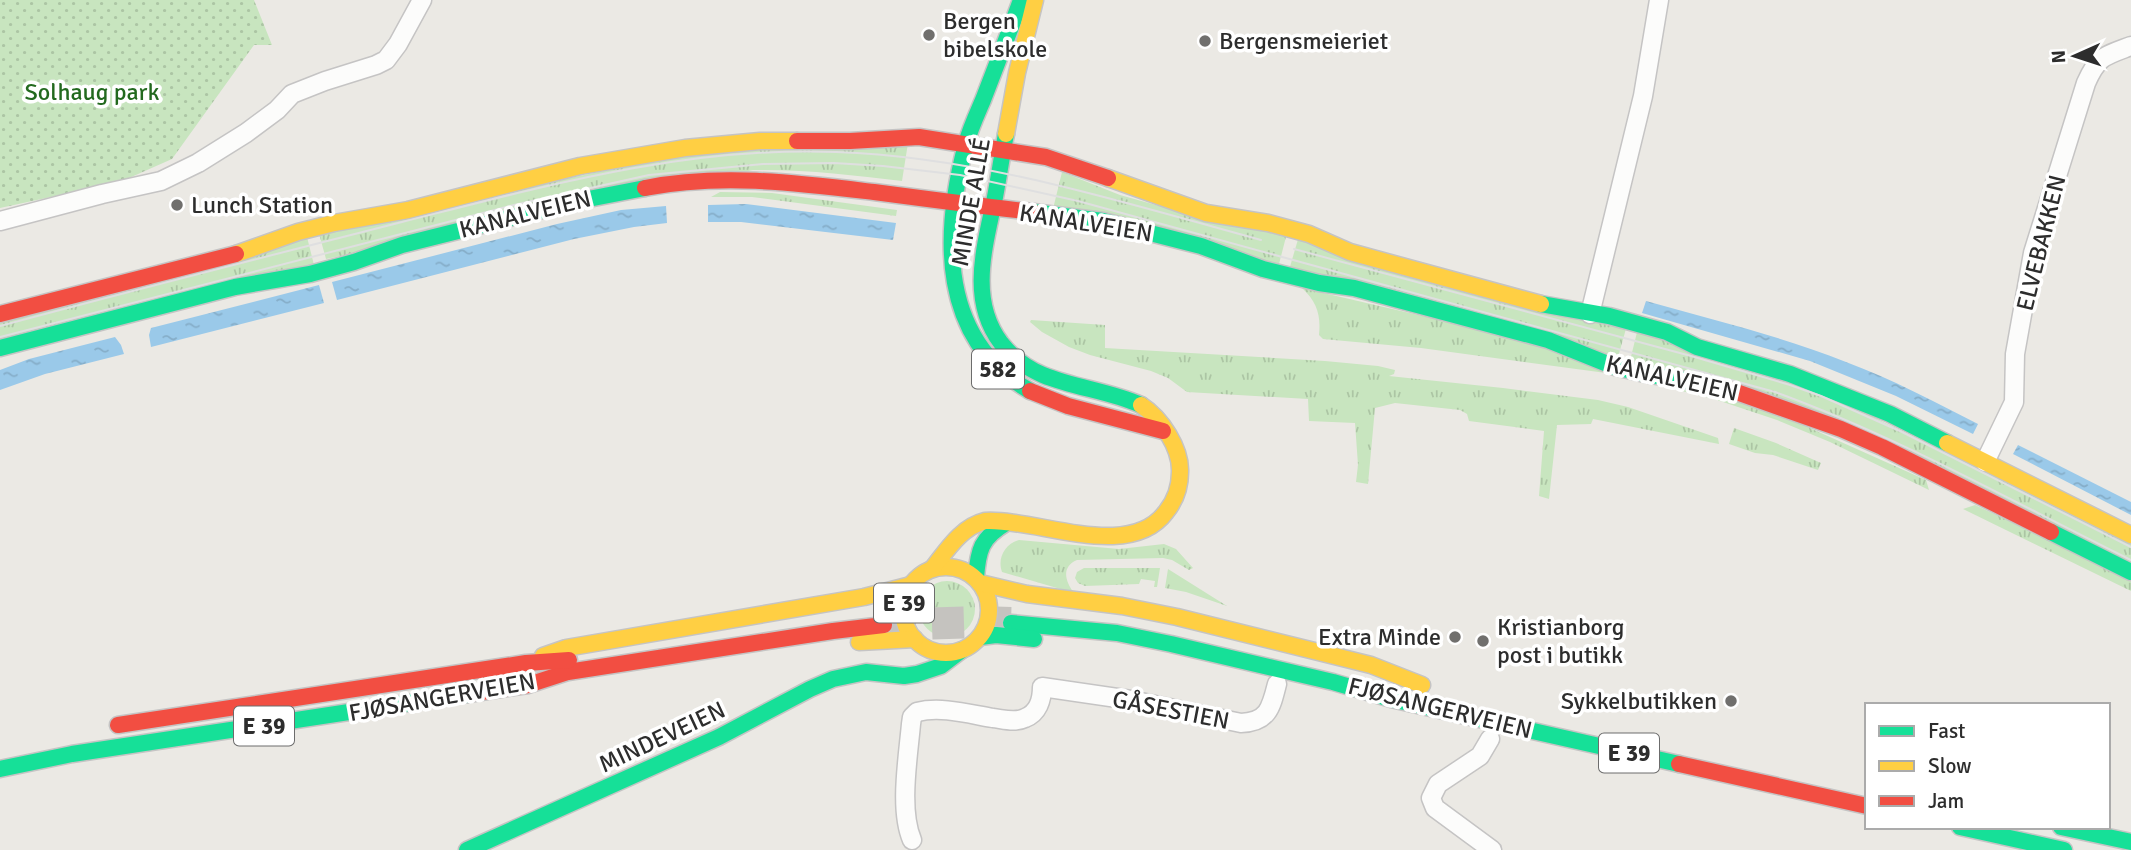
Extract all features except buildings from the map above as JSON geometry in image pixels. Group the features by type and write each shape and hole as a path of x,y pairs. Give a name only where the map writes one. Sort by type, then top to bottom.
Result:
{"main road":[{"name":"MINDE ALLÉ","path":"1021,0 967,143 954,203 952,274 958,303 965,322 984,354 1017,383 1059,402 1164,431"},
{"name":"MINDE ALLÉ","path":"932,569 971,527 988,520 1116,535 1131,534 1156,524 1172,503 1178,489 1179,457 1172,441 1154,416 1143,406 1125,398 1063,383 1042,375 1008,351 997,338 982,305 985,245 1012,95 1035,0"},
{"name":"KANALVEIEN","path":"0,314 240,253 298,232 408,210 615,159 685,148 760,141 850,141 904,136 967,143 1056,160 1206,213 1268,223 1302,232 1350,252 1555,309 1620,318 1667,332 1697,347 1758,363 1824,386 1889,414 2131,535"},
{"name":"KANALVEIEN","path":"0,348 235,287 310,274 402,245 541,209 650,187 721,180 808,184 1103,221 1135,228 1201,246 1253,267 1319,283 1354,288 1548,340 1615,367 1704,383 1764,401 1882,447 2131,572"},
{"path":"876,672 904,676 941,666 980,637 986,627 989,605 986,593 978,581 977,558 985,537 1006,523"},
{"name":"E 39","path":"961,650 935,652 917,641 909,631 903,613 906,594 911,585 932,569 960,569 978,581"},
{"name":"FJØSANGERVEIEN","path":"978,581 1027,594 1122,606 1177,617 1324,652 1371,665 1429,686 1320,666 1174,630 1118,620 1010,615 1171,643 1333,682 1391,699 1865,806"},
{"name":"E 39","path":"526,663 566,648 864,597 911,585"},
{"name":"FJØSANGERVEIEN","path":"0,769 72,754 528,685 569,672 833,631 884,618 567,661 526,663 97,729"},
{"path":"980,637 996,635 1079,645"},
{"path":"876,672 903,659 917,641"},
{"name":"E 39","path":"528,685 551,686 616,680 832,645 917,641"},
{"name":"MINDEVEIEN","path":"467,850 719,737 810,689 842,677 876,672"},
{"name":"E 39","path":"1227,674 1331,695 1391,699"},
{"path":"1969,829 2064,850"},
{"path":"2070,829 2131,842"}],"street":[{"path":"0,221 154,183 198,163 246,133 277,110 292,94 386,60 422,0"},
{"path":"1590,314 1643,96 1659,0"},
{"name":"ELVEBAKKEN","path":"1984,462 2014,402 2015,354 2034,253 2086,83 2095,64 2108,55 2131,46"},
{"name":"GÅSESTIEN","path":"912,840 905,814 911,724 914,714 923,710 1019,720 1031,715 1040,704 1042,687 1131,700 1241,723 1255,723 1269,708 1277,684"},
{"name":"FJØSANGERVEIEN","path":"1490,738 1480,756 1438,784 1431,798 1435,808 1492,850"}],"green space":[{"name":"Solhaug park","path":"0,0 254,0 272,45 254,45 172,159 120,182 0,208"},
{"path":"908,143 902,181 809,171 753,170 326,259 318,230 695,152"},
{"path":"1062,172 1120,195 1213,221 1287,233 1278,268 1053,209"},
{"path":"720,192 772,193 897,210 896,216 752,197 711,197"},
{"path":"306,233 315,269 0,341 0,320"},
{"path":"1299,236 1627,325 1617,361 1289,270"},
{"path":"1302,288 1535,342 1606,373 1421,348 1323,339 1319,335 1317,309"},
{"path":"1031,320 1105,325 1105,348 1378,366 1395,370 1394,374 1389,376 1598,400 1628,407 1718,438 1719,444 1593,419 1591,424 1557,425 1549,499 1539,496 1544,431 1469,421 1467,414 1460,410 1395,403 1375,408 1368,484 1356,482 1358,465 1355,423 1309,421 1308,399 1187,392 1168,378 1151,371 1069,347 1042,332"},
{"path":"1638,328 1800,382 2131,541 2131,566 1887,443 1629,365"},
{"path":"1659,385 1754,403 1926,480 1929,490 1830,442 1777,420 1717,400"},
{"path":"1734,428 1821,463 1818,470 1729,444"},
{"path":"1975,505 2131,578 2131,591 1963,509"},
{"path":"1019,540 1119,549 1164,544 1176,549 1193,568 1189,570 1163,558 1077,560 1069,566 1066,575 1074,593 1002,572 1003,552"},
{"path":"1084,568 1160,568 1157,587 1154,587 1155,581 1141,579 1139,584 1085,586 1075,578 1077,572"},
{"path":"1168,569 1227,606 1165,588"},
{"path":"947,581 958,583 967,589 973,598 973,620 967,629 958,635 947,637 936,635 927,629 921,620 919,609 921,598 927,589 936,583"}],"water":[{"path":"746,204 896,223 893,240 741,222 708,222 708,205"},
{"path":"666,206 667,223 574,239 337,300 332,282 557,224 621,210"},
{"path":"319,285 324,303 151,347 151,328"},
{"path":"1646,301 1797,344 1897,383 1978,424 1973,434 1896,396 1810,361 1642,313"},
{"path":"115,337 124,354 45,374 0,390 0,370 29,359"},
{"path":"2018,445 2131,502 2131,515 2013,454"}],"tunnel":[{"path":"884,625 1011,623"}],"tram line":[{"path":"0,326 563,182 725,155 836,152 944,163 1051,184 1261,240"},
{"path":"0,337 514,205 649,175 763,164 834,163 883,166 960,175 1078,201 1775,392 1911,450 2131,560"},
{"path":"1294,249 1691,356 1821,396 1902,432 2131,547"}],"traffic: fast":[{"path":"1021,0 966,144 953,214 952,248 955,282 963,314 978,343 1000,369 1030,391"},
{"path":"1006,134 982,272 985,309 991,326 1010,353 1037,372 1141,405"},
{"path":"0,348 235,287 310,274 402,245 578,201 645,188"},
{"path":"1033,212 1103,221 1201,246 1263,269 1319,283 1354,288 1548,340 1615,367 1728,389"},
{"path":"1541,304 1609,316 1667,332 1697,347 1790,374 1890,414 1947,443"},
{"path":"976,578 982,546 991,534 1006,523"},
{"path":"2051,532 2131,572"},
{"path":"1011,623 1117,633 1171,644 1333,682 1391,699 1679,764"},
{"path":"980,637 996,635 1034,639"},
{"path":"467,850 719,737 833,679 866,672 904,676 917,674 941,666 962,650"},
{"path":"0,769 72,754 468,694"},
{"path":"1969,829 2064,850"},
{"path":"2070,829 2131,842"}],"traffic: slow":[{"path":"1006,134 1017,73 1035,0"},
{"path":"236,254 298,232 408,210 580,166 685,148 760,141 797,141"},
{"path":"1108,178 1206,213 1268,223 1309,234 1350,252 1541,304"},
{"path":"932,569 962,534 985,521 1106,536 1129,534 1150,527 1166,512 1174,498 1180,472 1177,453 1168,434 1156,418 1141,405"},
{"path":"1947,443 2131,535"},
{"path":"946,567 970,574 982,586 989,610 982,634 970,646 946,653 922,646 910,634 903,610 910,586 922,574 946,567"},
{"path":"980,583 1027,594 1122,606 1177,617 1371,665 1422,685"},
{"path":"543,656 566,648 864,597 911,585"},
{"path":"859,642 915,639"}],"traffic: jam":[{"path":"797,141 919,137 1046,157 1108,178"},
{"path":"645,188 702,181 760,181 1033,212"},
{"path":"0,314 236,254"},
{"path":"1728,389 1841,429 1882,447 2051,532"},
{"path":"1030,391 1068,406 1163,431"},
{"path":"468,694 528,685 568,672 884,625"},
{"path":"118,725 526,663 569,660"},
{"path":"1679,764 1865,806"}],"place":[{"name":"Bergen bibelskole","path":"929,35"},
{"name":"Bergensmeieriet","path":"1205,41"},
{"name":"Lunch Station","path":"177,205"},
{"name":"Extra Minde","path":"1455,637"},
{"name":"Kristianborg post i butikk","path":"1483,641"},
{"name":"Sykkelbutikken","path":"1731,701"}]}
